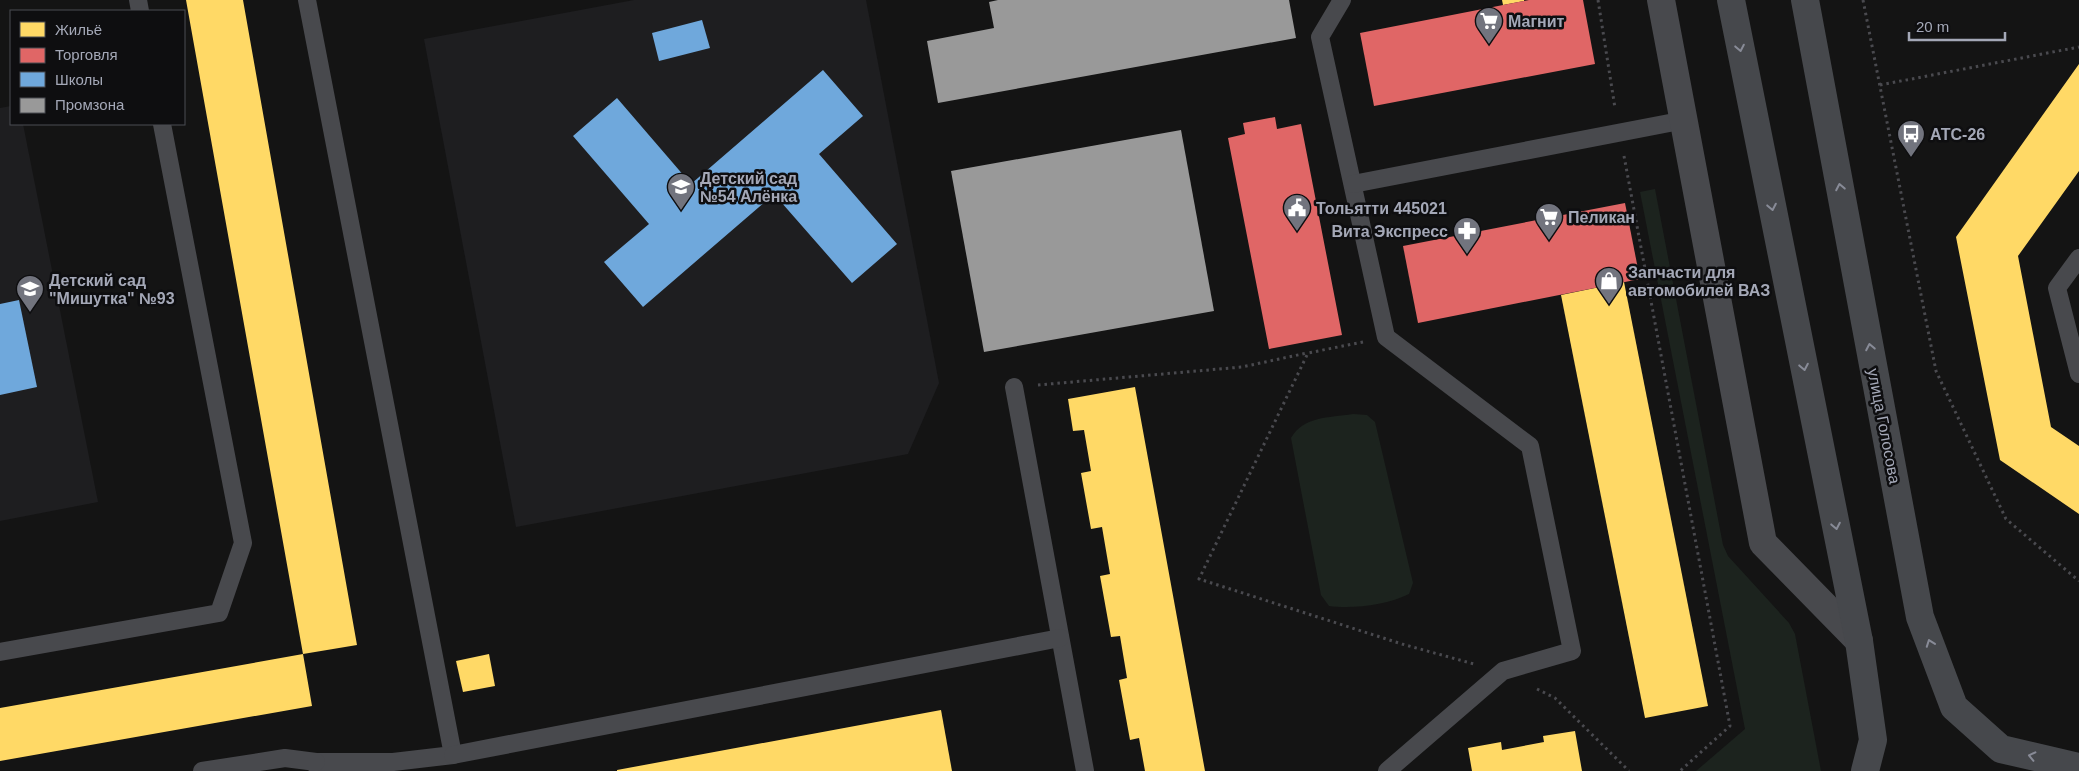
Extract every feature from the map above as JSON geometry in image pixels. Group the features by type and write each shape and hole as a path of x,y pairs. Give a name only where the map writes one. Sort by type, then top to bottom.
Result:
{"main road":[{"path":"1731,0 1859,641 1873,740 1866,771"},
{"name":"улица Голосова","path":"1805,0 1920,617 1954,707 2001,749 2079,767"}],"street":[{"path":"1662,0 1763,544 1859,641"}],"lane":[{"path":"307,0 453,755"},
{"path":"1342,0 1320,37 1386,337 1530,446 1572,651 1502,671 1387,771"},
{"path":"1353,184 1685,120"},
{"path":"0,652 219,613 243,544 162,125"},
{"path":"2079,258 2057,288 2079,374"},
{"path":"1014,387 1085,771"},
{"path":"202,771 286,758 317,766 393,762 453,755 1060,638"}],"path":[{"path":"1598,0 1620,133 1730,726 1680,771"},
{"path":"1863,0 1936,371 2006,520 2079,581"},
{"path":"1880,85 2079,47"},
{"path":"1014,387 1242,368 1386,337"},
{"path":"1308,353 1199,579 1402,644 1502,671 1555,698 1629,771"}],"shaded area":[{"name":"Детский сад №54 Алёнка","path":"634,0 866,0 939,383 908,454 516,527 424,39"},
{"name":"Детский сад \"Мишутка\" №93","path":"10,106 10,125 23,125 98,502 0,521 0,108"},
{"path":"1655,189 1723,545 1728,556 1789,623 1795,634 1821,771 1696,771 1745,729 1640,192"},
{"path":"1353,414 1367,415 1375,422 1413,583 1409,594 1391,601 1338,607 1329,606 1321,595 1291,438 1296,431 1310,422"}],"building: Жильё":[{"path":"186,0 243,0 357,645 303,654"},
{"path":"1502,0 1524,0 1524,1 1503,5"},
{"path":"2079,64 2079,171 2018,256 2051,427 2079,446 2079,514 2000,460 1956,237"},
{"path":"1624,282 1708,706 1645,718 1561,295"},
{"path":"1135,387 1205,771 1145,771 1139,738 1130,740 1119,680 1127,678 1120,636 1111,637 1100,576 1110,574 1102,527 1091,529 1081,473 1091,471 1084,430 1073,431 1068,399"},
{"path":"303,654 312,706 0,761 0,708"},
{"path":"489,654 495,686 463,692 456,661"},
{"path":"941,710 952,771 617,771 617,770"},
{"path":"1575,731 1582,771 1472,771 1468,748 1501,742 1502,750 1544,742 1543,736"}],"building: Торговля":[{"path":"1529,0 1583,0 1595,64 1374,106 1360,33"},
{"path":"1275,117 1277,129 1301,124 1342,335 1269,349 1228,138 1245,134 1243,123"},
{"path":"1625,203 1640,279 1418,323 1403,246"}],"building: Школы":[{"path":"702,20 710,48 659,61 652,33"},
{"path":"823,70 863,116 819,154 897,244 852,283 774,194 643,307 604,262 649,224 573,136 617,98 691,184"},
{"path":"19,300 37,387 0,395 0,304"}],"building: Промзона":[{"path":"998,0 1289,0 1296,38 938,103 927,41 994,28 989,2"},
{"path":"1181,130 1214,311 984,352 951,171"}],"place":[{"name":"Магнит","path":"1489,45"},
{"name":"АТС-26","path":"1911,158"},
{"name":"Детский сад №54 Алёнка","path":"681,211"},
{"name":"Тольятти 445021","path":"1297,232"},
{"name":"Пеликан","path":"1549,241"},
{"name":"Вита Экспресс","path":"1467,255"},
{"name":"Запчасти для автомобилей ВАЗ","path":"1609,305"},
{"name":"Детский сад \"Мишутка\" №93","path":"30,313"}]}
